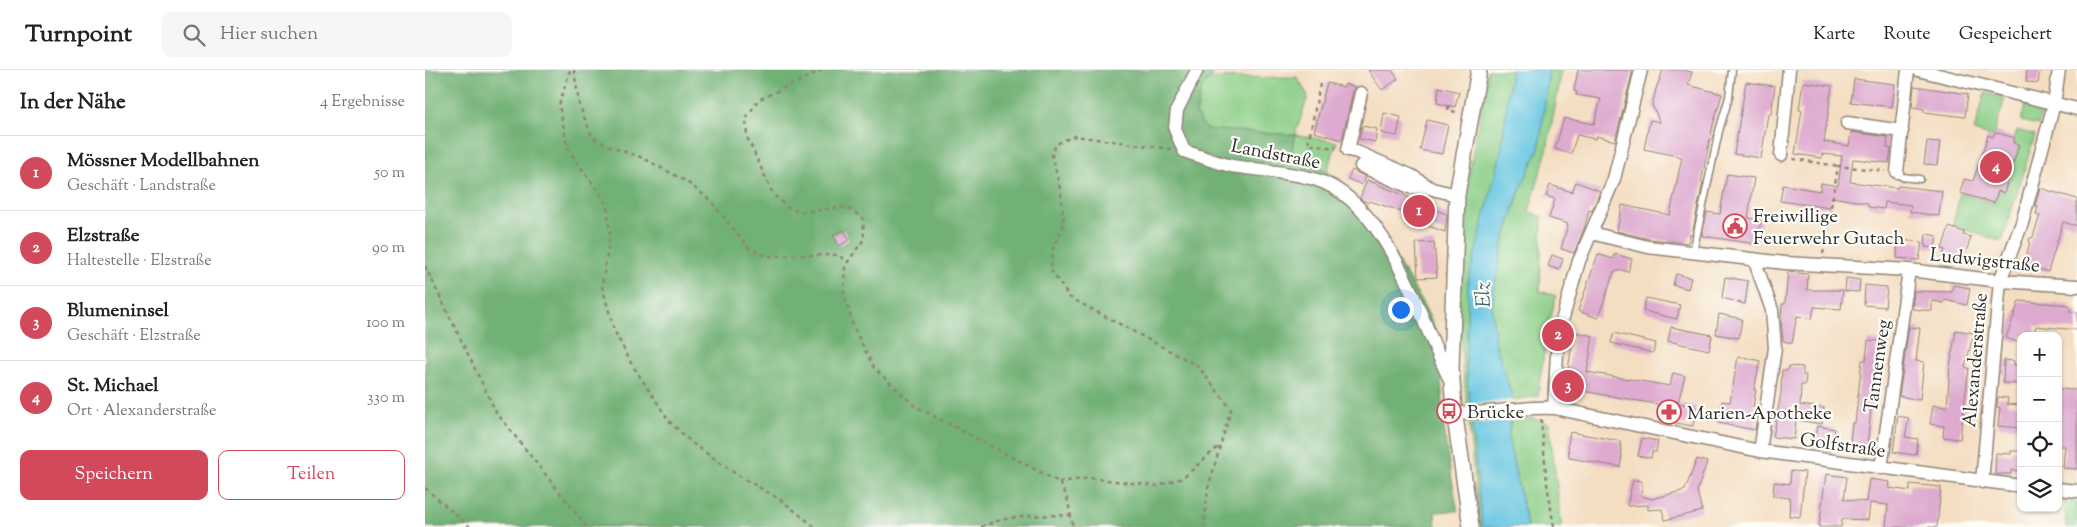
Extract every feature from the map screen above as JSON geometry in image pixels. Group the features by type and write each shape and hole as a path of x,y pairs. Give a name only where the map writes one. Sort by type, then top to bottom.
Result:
{"street":[{"path":"1184,151 1175,130 1177,110 1197,70"},
{"name":"Landstraße","path":"1471,527 1461,414 1453,386 1451,368 1457,195 1479,70"},
{"path":"1554,408 1558,335 1579,262 1614,179 1641,70"},
{"path":"1781,155 1789,70"},
{"path":"1897,172 1908,70"},
{"path":"1917,70 1949,73 2077,109"},
{"name":"Alexanderstraße","path":"1982,482 2000,281 2021,223 2054,104 2059,70"},
{"path":"1347,150 1361,93"},
{"path":"1847,123 1902,131"},
{"name":"Landstraße","path":"1347,150 1357,152 1412,176 1432,189 1457,195"},
{"name":"Landstraße","path":"1184,151 1229,165 1314,179 1339,189 1370,219 1405,275 1427,325 1437,356 1453,386"},
{"path":"1361,166 1410,186 1432,189"},
{"name":"Ludwigstraße","path":"1591,233 1648,246 1754,259 1909,270 2000,281 2077,286"},
{"path":"1754,259 1772,310 1775,348 1760,451"},
{"name":"Tannenweg","path":"1881,468 1909,270"},
{"name":"Golfstraße","path":"1461,414 1554,408 1760,451 2017,486"},
{"path":"2062,489 2077,491"}],"lane":[{"path":"1693,252 1719,131 1729,96 1732,70"},
{"path":"1897,172 1902,177 1920,179"}],"path":[{"path":"570,70 559,105 568,149 607,204 610,236 602,286 614,330 631,363 670,422 692,442 736,474 781,500 815,527"},
{"path":"574,70 579,104 592,137 609,146 643,158 687,182 709,200 749,248 765,256 837,255 849,262"},
{"path":"822,70 758,100 746,118 747,137 773,194 788,208 800,212 846,206 863,218 864,239 845,266 844,293 853,326 874,368 915,406 1059,482 1067,497 1073,527"},
{"path":"1320,84 1308,144 1347,150"},
{"path":"1449,106 1448,110 1463,113"},
{"path":"1184,151 1074,136 1056,144 1052,155 1061,193 1064,224 1053,248 1051,270 1069,297 1198,366 1231,409 1208,488 1204,527"},
{"path":"1781,155 1838,166 1897,172"},
{"path":"1822,265 1838,166"},
{"path":"425,266 496,412 587,527"},
{"path":"1534,408 1554,527"},
{"path":"1059,482 1090,478 1156,486 1183,478 1221,444"},
{"path":"425,488 470,527"},
{"path":"981,527 991,522 1027,516 1071,515"}],"green space":[{"path":"425,70 1211,70 1212,78 1202,86 1196,114 1206,129 1295,135 1290,161 1322,170 1339,179 1348,188 1376,227 1421,300 1435,330 1438,342 1445,438 1458,511 1435,512 1436,527 425,527"},
{"path":"1488,70 1511,70 1501,152 1468,281 1466,363 1470,404 1467,405 1460,320 1459,277 1461,236 1469,174"},
{"path":"1549,70 1562,70 1547,150 1529,211 1542,217 1540,291 1556,296 1547,332 1538,396 1513,400 1495,342 1492,310 1504,239 1522,185 1539,149"},
{"path":"1297,77 1308,96 1295,135 1337,142 1327,171 1290,161 1294,135 1206,130 1196,115 1202,86 1212,78"},
{"path":"1985,93 2005,98 1993,137 1974,131"},
{"path":"2025,105 2042,110 2038,125 2021,121"},
{"path":"2017,130 2035,135 2002,242 1953,225 1960,193 1994,203 1998,191 2004,193 2011,171 2015,167 2012,166 2019,145 2013,143"},
{"path":"1530,418 1549,423 1562,527 1527,527 1508,438 1511,420"},
{"path":"1473,424 1482,527 1479,527 1469,425"},
{"path":"2065,501 2077,502 2077,527 2066,527"}],"water":[{"name":"Elz","path":"1511,70 1549,70 1539,149 1520,189 1504,239 1492,310 1495,342 1513,400 1508,438 1527,527 1482,527 1466,363 1468,281 1501,152"}],"pier":[{"path":"1515,400 1514,420 1470,424 1468,404"}],"building":[{"path":"1368,70 1392,70 1398,79 1382,90"},
{"path":"1578,70 1633,70 1615,141 1596,136 1595,139 1577,135 1571,154 1555,149 1564,118 1594,124 1601,99 1576,95 1577,92 1574,91"},
{"path":"1663,70 1692,72 1688,85 1722,94 1713,125 1692,235 1690,235 1688,243 1649,239 1617,231 1622,205 1670,215 1682,157 1644,149 1650,120 1660,122 1652,105"},
{"path":"2027,70 2040,70 2038,83 2026,82"},
{"path":"1854,79 1895,84 1892,107 1851,102"},
{"path":"1746,82 1775,86 1771,114 1768,114 1761,158 1734,154"},
{"path":"1803,82 1832,86 1824,142 1849,146 1851,132 1888,137 1887,148 1891,148 1889,163 1853,159 1850,182 1942,191 1939,216 1910,212 1911,205 1885,202 1884,209 1868,207 1868,203 1831,197 1830,208 1780,201 1783,185 1820,191 1821,183 1838,186 1842,156 1822,154 1822,158 1795,154 1802,110 1799,110"},
{"path":"1327,83 1344,87 1345,84 1356,87 1353,91 1342,140 1314,132"},
{"path":"1914,86 1968,94 1965,117 1924,112 1924,109 1912,107"},
{"path":"1439,87 1459,92 1455,107 1437,103"},
{"path":"1384,113 1401,117 1397,136 1381,133"},
{"path":"1427,120 1448,125 1442,154 1420,150"},
{"path":"1362,126 1377,129 1375,142 1359,139"},
{"path":"1995,132 2015,138 2013,143 2019,145 2004,193 1998,191 1994,203 1960,193 1964,179 1973,181 1988,135 1993,137"},
{"path":"1927,141 1940,142 1937,165 1924,164"},
{"path":"1352,170 1366,177 1362,185 1348,179"},
{"path":"1727,174 1754,178 1748,218 1761,220 1757,244 1702,236 1707,212 1720,214"},
{"path":"1367,180 1430,206 1429,208 1447,214 1445,232 1415,221 1416,219 1394,209 1362,200 1360,198"},
{"path":"1576,182 1600,191 1592,211 1589,210 1584,229 1574,253 1561,249 1568,224 1549,218 1555,199 1546,196 1550,185 1572,192"},
{"path":"2040,188 2077,199 2077,226 2063,222 2048,272 2024,265 2030,242 2029,239 2033,237 2040,215 2036,214 2038,206 2035,206"},
{"path":"1949,227 1964,232 1963,235 1971,237 1963,261 1943,255 1945,250 1942,249"},
{"path":"844,230 849,240 839,246 833,235"},
{"path":"1926,234 1937,236 1935,248 1925,247"},
{"path":"1898,240 1922,242 1919,260 1897,258"},
{"path":"1434,242 1437,277 1418,278 1416,243"},
{"path":"1598,254 1613,259 1615,254 1632,259 1628,272 1622,270 1614,272 1598,318 1578,311"},
{"path":"1552,255 1563,259 1559,270 1548,266"},
{"path":"1788,272 1808,274 1807,290 1843,290 1841,309 1814,307 1812,319 1797,316 1792,343 1783,341 1781,320 1782,304 1785,304"},
{"path":"1676,274 1691,278 1688,289 1673,285"},
{"path":"1725,277 1748,281 1745,304 1722,298"},
{"path":"1846,278 1860,280 1859,292 1845,291"},
{"path":"1865,285 1887,287 1885,307 1864,305"},
{"path":"1953,285 1970,288 1967,305 1945,300 1944,303 1932,301 1932,311 1912,309 1914,291 1952,292"},
{"path":"1646,298 1680,305 1677,319 1643,311"},
{"path":"2019,301 2070,305 2070,312 2077,312 2077,330 2036,326 2034,332 2017,332 2017,342 2006,338"},
{"path":"1719,314 1742,319 1739,338 1716,334"},
{"path":"1671,327 1712,335 1709,350 1668,341"},
{"path":"1909,327 1920,328 1916,361 1924,362 1920,400 1899,396"},
{"path":"1956,330 1974,333 1965,367 1969,368 1960,439 1943,437 1944,426 1930,424 1933,405 1947,407 1950,366"},
{"path":"1574,332 1593,336 1587,372 1670,386 1673,373 1685,376 1678,403 1696,407 1693,426 1659,420 1662,405 1565,388"},
{"path":"1614,333 1656,343 1653,353 1611,343"},
{"path":"1868,340 1881,341 1877,373 1875,373 1867,446 1850,444 1852,423 1855,423 1862,360 1866,360"},
{"path":"1738,357 1760,361 1754,390 1756,390 1753,407 1758,408 1755,430 1718,423 1722,401 1730,402"},
{"path":"2004,360 2014,361 2014,365 2017,365 2017,384 2003,383"},
{"path":"1789,366 1803,367 1803,375 1806,375 1805,385 1801,385 1800,405 1824,408 1822,424 1796,420 1794,439 1773,437 1781,393 1782,370 1788,370"},
{"path":"2062,389 2077,390 2077,469 2063,468 2065,446 2062,446"},
{"path":"1998,397 2008,398 2007,404 2017,405 2017,428 1998,426 2000,408 1997,407"},
{"path":"1898,416 1909,418 1905,437 1918,439 1916,455 1893,452"},
{"path":"1817,426 1835,429 1830,451 1813,447"},
{"path":"1570,432 1620,441 1622,457 1620,467 1569,458 1568,444"},
{"path":"1642,438 1658,441 1656,452 1652,452 1651,458 1638,456"},
{"path":"2011,451 2017,451 2017,471 2011,470 2011,474 1995,474 1996,453 2011,454"},
{"path":"1697,459 1707,462 1697,491 1702,511 1665,520 1662,509 1648,510 1648,505 1627,506 1633,480 1642,481 1641,496 1652,499 1685,490"},
{"path":"1791,471 1805,472 1800,517 1789,516 1790,498 1773,496 1774,482 1790,484"},
{"path":"1826,474 1847,477 1844,499 1866,502 1869,479 1890,482 1889,488 1910,491 1910,484 1941,487 1937,527 1886,527 1888,505 1870,503 1868,520 1842,519 1841,527 1819,527"}],"place":[{"name":"St. Michael","path":"1996,167"},
{"name":"Mössner Modellbahnen","path":"1419,211"},
{"name":"Freiwillige Feuerwehr Gutach","path":"1735,226"},
{"name":"Elzstraße","path":"1558,335"},
{"name":"Blumeninsel","path":"1568,386"},
{"name":"Brücke","path":"1449,411"},
{"name":"Marien-Apotheke","path":"1669,412"}]}
